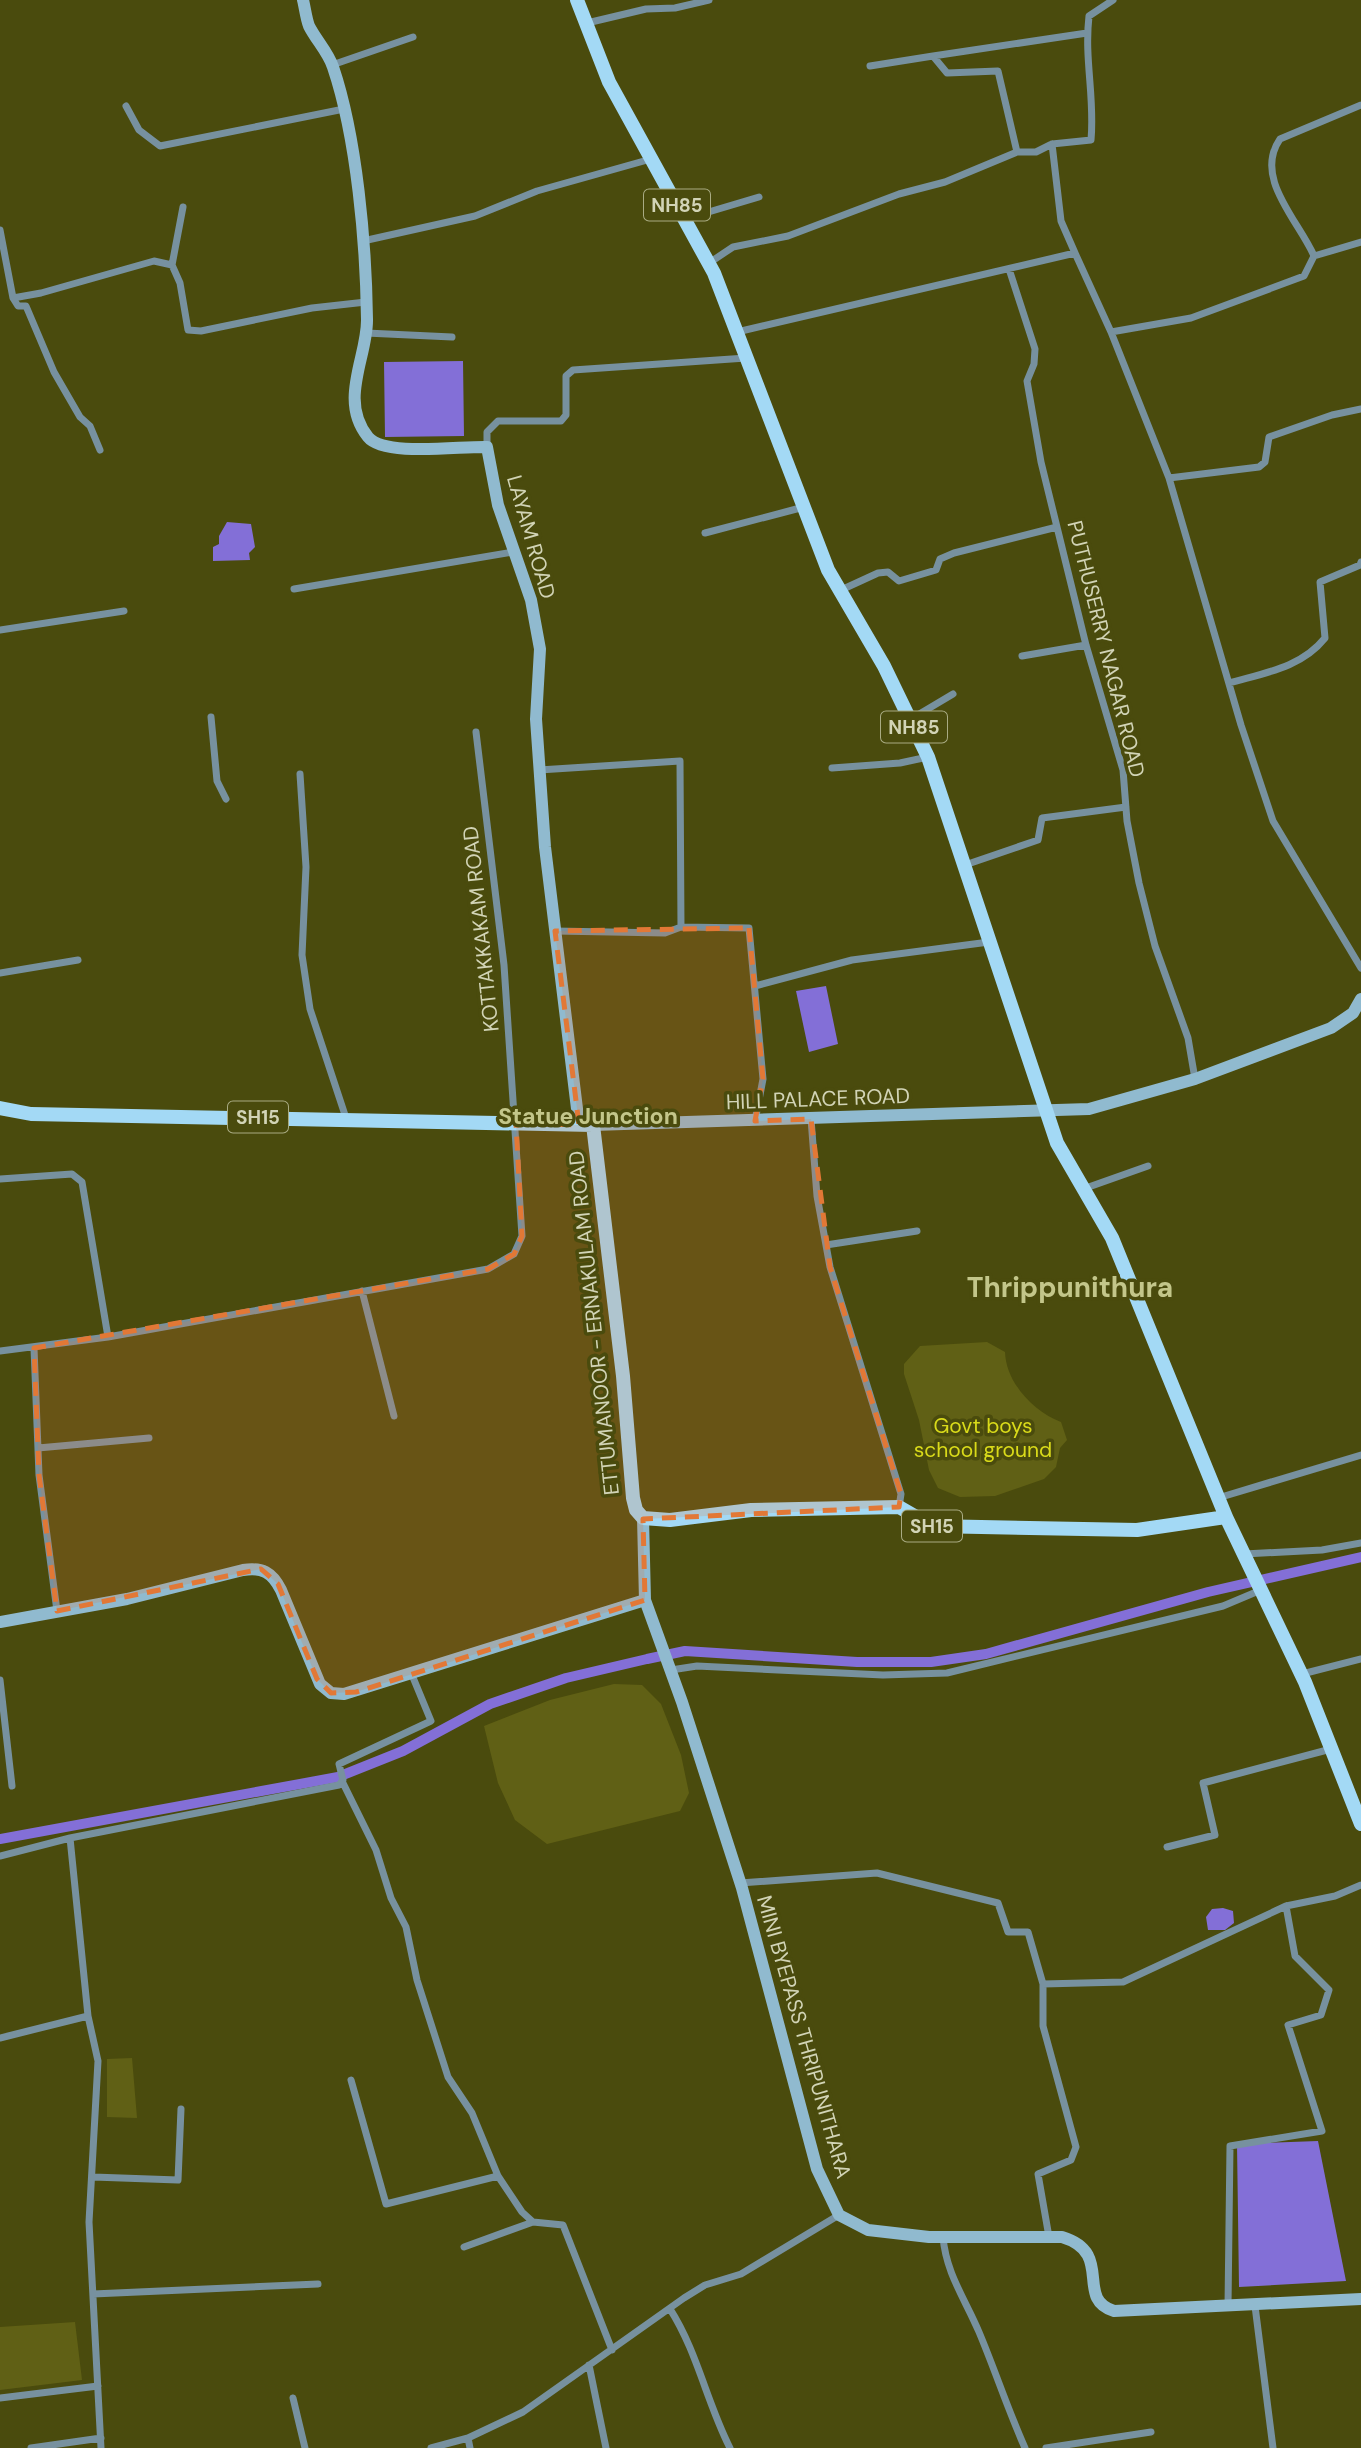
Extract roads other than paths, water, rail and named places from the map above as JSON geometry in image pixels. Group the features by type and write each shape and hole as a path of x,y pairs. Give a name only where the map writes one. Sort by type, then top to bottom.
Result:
{"main road":[{"path":"303,0 309,25 332,65 344,109 363,241 366,302 365,333 357,365 355,398 368,437 384,448 487,447"},
{"name":"NH85","path":"578,0 609,82 709,263 828,570 884,666 928,757 1045,1112"},
{"name":"LAYAM ROAD","path":"487,447 498,505 531,600 540,649 536,719 539,770 555,931 586,1125"},
{"path":"1361,999 1353,1013 1331,1028 1195,1079 1089,1109 1045,1112 1082,1189 1112,1238 1226,1517 1302,1675 1361,1824"},
{"name":"ETTUMANOOR - ERNAKULAM ROAD","path":"0,1108 31,1114 346,1118 586,1125 623,1376 633,1498 636,1510 643,1518 670,1520 751,1510 898,1507 932,1525 1137,1530 1226,1517"},
{"name":"HILL PALACE ROAD","path":"586,1125 1045,1112"},
{"name":"MINI BYEPASS THRIPUNITHARA","path":"643,1518 645,1600 740,1883 817,2169 839,2215"},
{"path":"0,1622 127,1599 243,1570 261,1569 278,1584 317,1679 331,1693 356,1692 645,1600"},
{"path":"839,2215 868,2230 943,2237 1062,2236 1085,2248 1096,2299 1106,2309 1114,2311 1361,2299"}],"street":[{"path":"587,23 646,9 675,8 709,0"},
{"path":"709,263 733,247 788,236 899,194 945,182 1017,152 1036,152 1052,144 1091,140 1093,117 1086,50 1089,16 1113,0"},
{"path":"870,66 1087,33"},
{"path":"332,65 412,37"},
{"path":"933,56 947,73 998,72 1017,152"},
{"path":"1314,256 1280,199 1273,166 1275,147 1280,139 1361,105"},
{"path":"126,106 139,130 160,146 344,109"},
{"path":"1052,144 1061,221 1111,332 1169,478 1228,682 1273,821 1361,968"},
{"path":"363,241 475,216 537,191 651,159"},
{"path":"685,219 759,197"},
{"path":"183,207 172,265 180,283 188,330 201,331 312,308 366,302"},
{"path":"0,230 13,298 18,306 26,306 58,379 80,417 90,426 100,450"},
{"path":"1111,332 1192,317 1304,276 1314,256 1361,242"},
{"path":"736,332 1074,253"},
{"path":"13,298 41,293 154,261 172,265"},
{"name":"PUTHUSERRY NAGAR ROAD","path":"1009,269 1035,349 1034,364 1027,381 1041,463 1086,645 1123,770 1126,807 1142,896 1155,946 1188,1038 1195,1079"},
{"path":"365,333 452,337"},
{"path":"487,447 487,432 498,421 561,421 566,415 566,376 573,370 746,358"},
{"path":"1169,478 1259,467 1265,463 1269,437 1332,415 1361,409"},
{"path":"705,533 803,507"},
{"path":"840,590 878,573 888,572 898,581 916,578 936,570 940,559 1057,527"},
{"path":"294,589 513,552"},
{"path":"1228,682 1286,668 1319,646 1325,638 1320,582 1360,565 1361,562"},
{"path":"0,630 124,611"},
{"path":"1022,656 1086,645"},
{"path":"911,719 953,694"},
{"path":"211,718 217,781 226,800"},
{"name":"KOTTAKKAKAM ROAD","path":"0,1351 108,1337 488,1269 513,1254 522,1236 516,1123 491,839 476,732"},
{"path":"832,768 900,763 928,757"},
{"path":"539,770 680,761 681,927"},
{"path":"300,774 306,867 302,955 310,1009 346,1118"},
{"path":"965,865 1038,840 1042,818 1126,807"},
{"path":"555,931 664,933 681,927 749,928 764,1079 755,1121"},
{"path":"755,986 852,960 990,942"},
{"path":"0,973 78,960"},
{"path":"811,1119 817,1196 826,1245 901,1494 898,1507"},
{"path":"1082,1189 1148,1166"},
{"path":"0,1179 72,1174 82,1182 108,1337"},
{"path":"826,1245 917,1231"},
{"path":"362,1291 394,1416"},
{"path":"34,1348 38,1448 57,1611"},
{"path":"38,1448 149,1438"},
{"path":"1219,1498 1361,1455"},
{"path":"1247,1560 1361,1543"},
{"path":"670,1669 697,1666 883,1675 947,1673 1223,1606 1262,1590"},
{"path":"1302,1675 1361,1659"},
{"path":"412,1675 431,1721 339,1764 376,1850 391,1898 406,1927 417,1980 441,2060 481,2130 498,2176 522,2212 533,2222"},
{"path":"0,1680 12,1786"},
{"path":"1167,1847 1215,1835 1203,1783 1332,1749"},
{"path":"0,1856 343,1778"},
{"path":"70,1838 88,2016 98,2061 89,2222 101,2448"},
{"path":"740,1883 877,1873 998,1903 1008,1932 1028,1932 1043,1984 1043,2026 1076,2147 1071,2160 1038,2174 1049,2236"},
{"path":"1043,1984 1123,1982 1286,1906 1335,1896 1361,1885"},
{"path":"1228,2306 1230,2146 1322,2131 1288,2025 1321,2015 1329,1990 1295,1956 1286,1906"},
{"path":"0,2038 88,2016"},
{"path":"351,2080 386,2204 498,2176"},
{"path":"93,2177 178,2179 181,2109"},
{"path":"431,2448 468,2438 523,2412 705,2285 741,2274 839,2215"},
{"path":"464,2247 533,2222 563,2225 612,2350"},
{"path":"943,2237 945,2259 953,2281 979,2332 1025,2448"},
{"path":"93,2294 318,2284"},
{"path":"1255,2306 1273,2448"},
{"path":"670,2309 690,2346 713,2413 730,2448"},
{"path":"589,2365 606,2448"},
{"path":"0,2399 98,2386"},
{"path":"293,2398 304,2448"},
{"path":"1046,2448 1151,2432"},
{"path":"31,2448 101,2438"},
{"path":"468,2438 470,2448"}],"waterway":[{"path":"0,1839 338,1777 403,1751 490,1704 566,1678 685,1651 857,1662 931,1662 986,1654 1208,1592 1361,1557"}],"district":[{"name":"Statue Junction","path":"588,1116"},
{"name":"Thrippunithura","path":"1070,1287"}],"park label":[{"name":"Govt boys school ground","path":"983,1438"}]}
